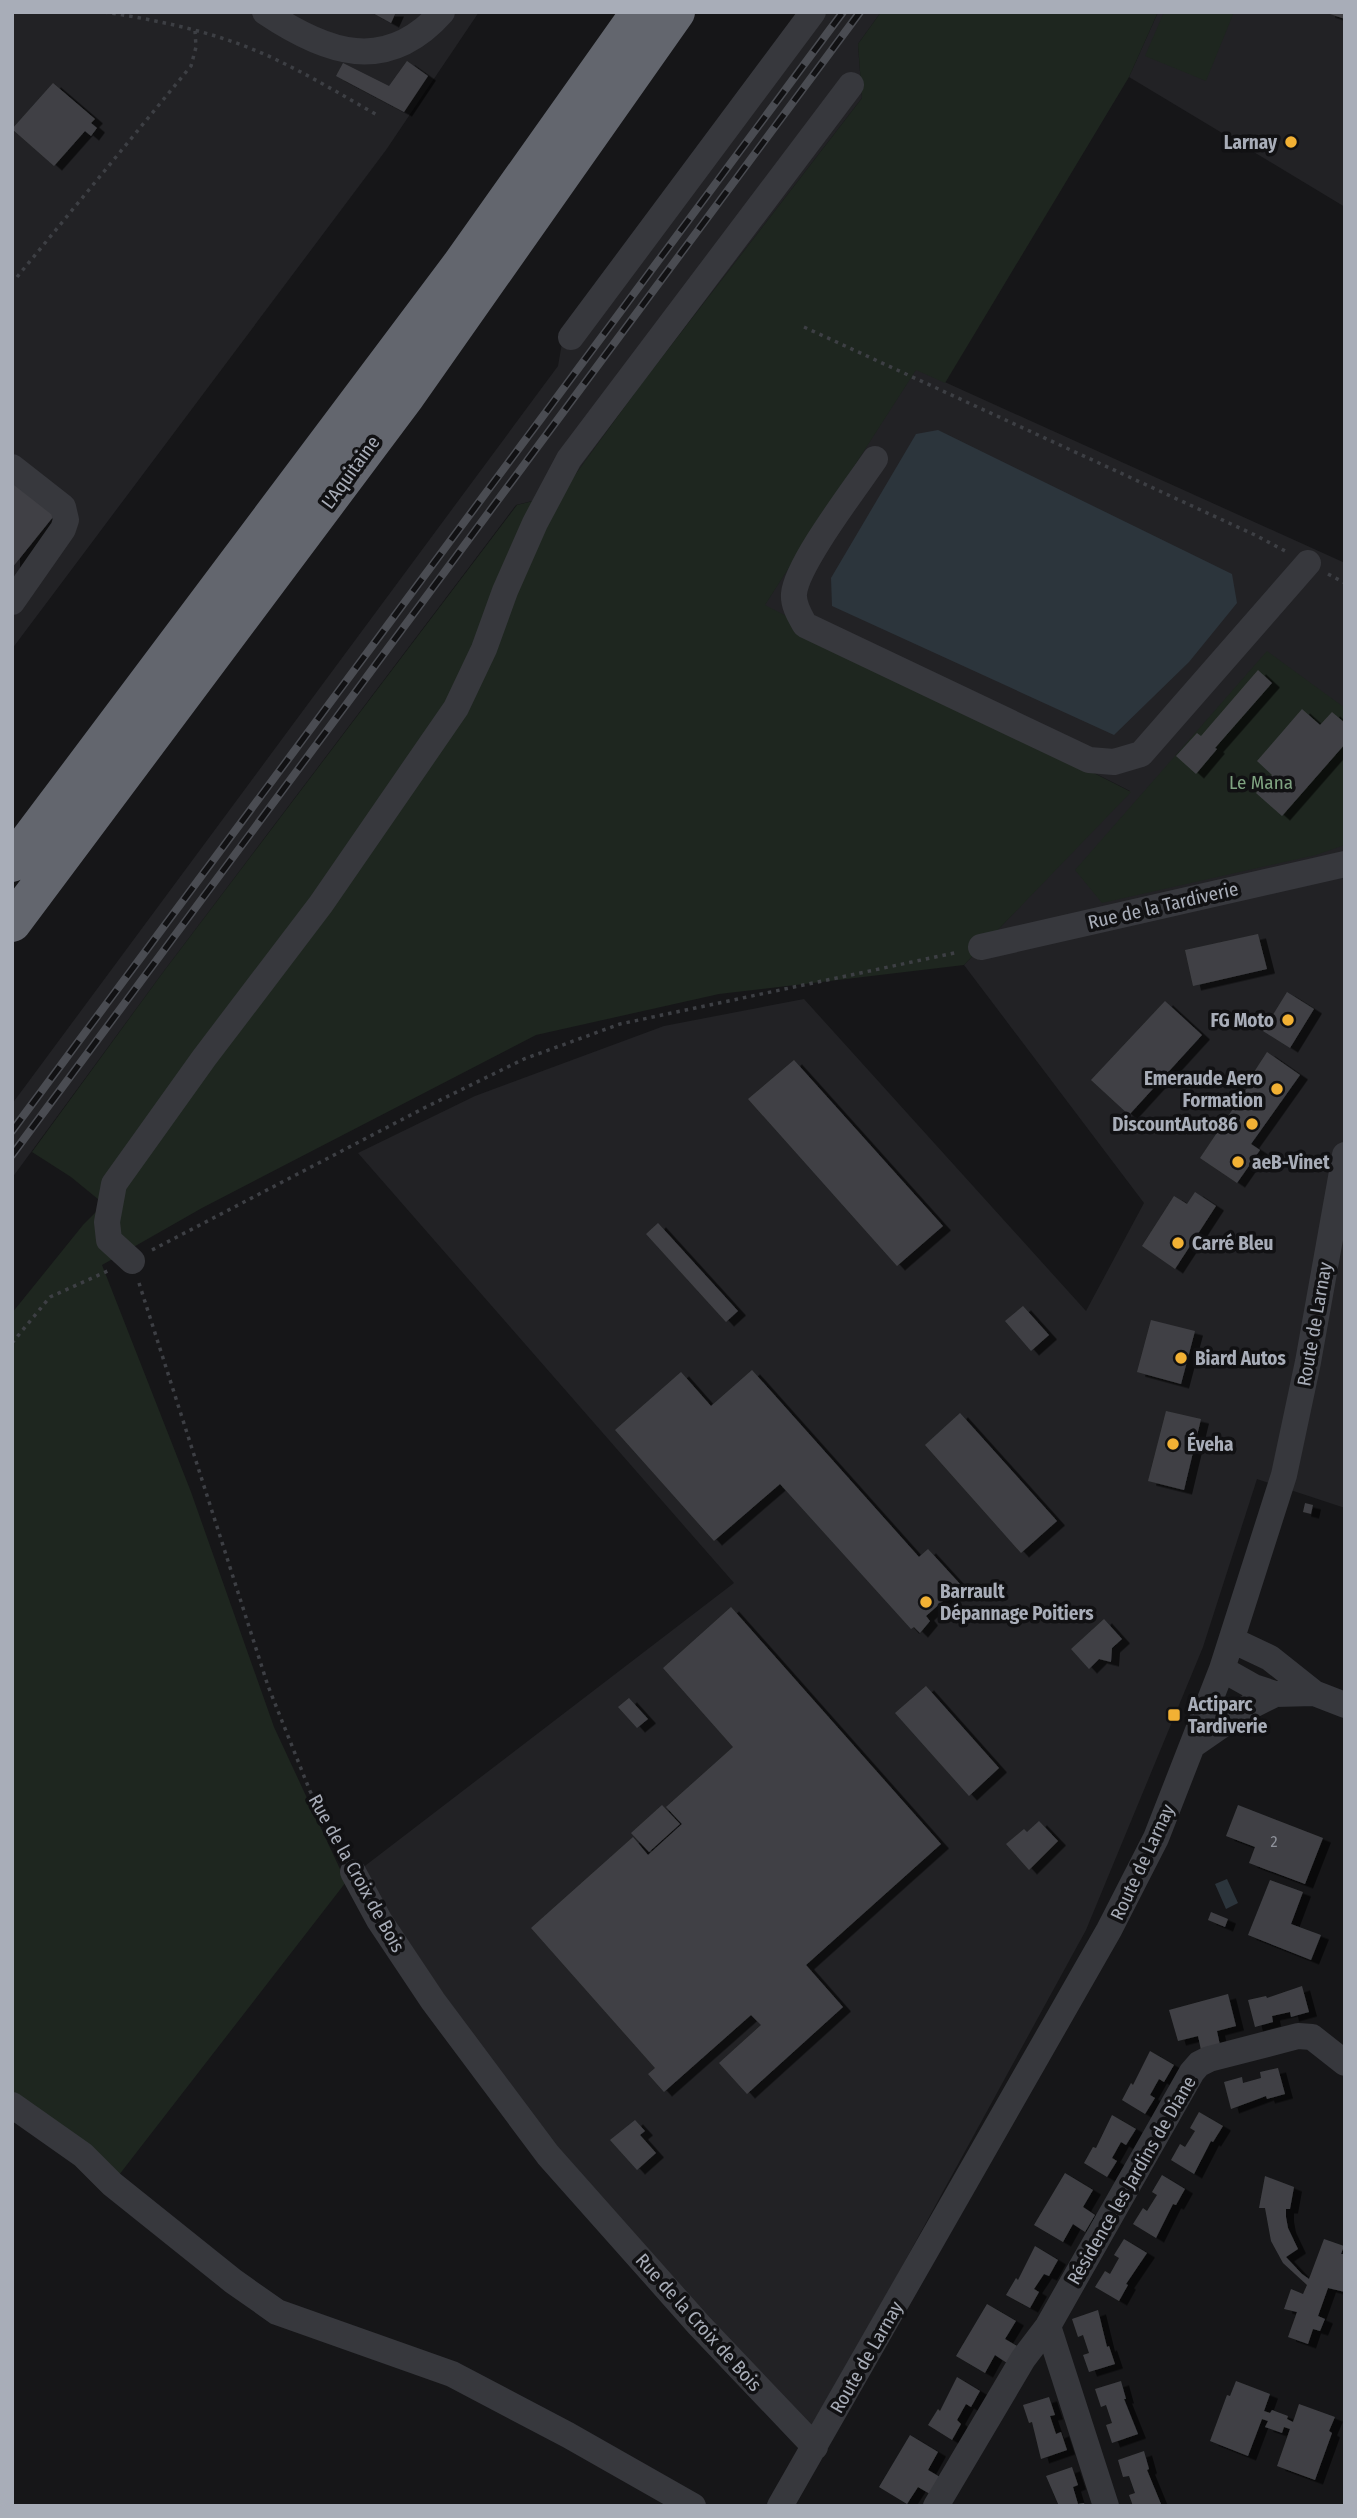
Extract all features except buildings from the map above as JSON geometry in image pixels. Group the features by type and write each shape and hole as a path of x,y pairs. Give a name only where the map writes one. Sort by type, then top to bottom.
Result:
{"highway":[{"name":"L'Aquitaine","path":"12,863 451,277 640,12"},
{"name":"L'Aquitaine","path":"12,922 186,693 398,406 676,12"}],"street":[{"path":"265,12 305,36 356,53 377,52 400,45 417,36 442,12"},
{"path":"571,337 813,12"},
{"path":"132,1261 109,1240 107,1222 114,1184 204,1058 321,904 456,708 484,649 505,591 535,523 569,459 850,85"},
{"path":"875,459 801,569 794,595 805,625 1090,761 1114,762 1140,754 1308,563"},
{"path":"12,467 63,508 66,520 63,529 12,602"},
{"name":"Rue de la Tardiverie","path":"981,947 1345,864"},
{"name":"Route de Larnay","path":"780,2506 1109,1930 1156,1838 1232,1640 1284,1475 1308,1362 1345,1155"},
{"path":"1232,1640 1270,1658 1314,1693 1345,1706"},
{"path":"1222,1668 1254,1687 1275,1694 1314,1693"},
{"path":"1193,1745 1227,1720 1275,1694"},
{"name":"Rue de la Croix de Bois","path":"353,1872 379,1920 433,2001 548,2155 699,2325 815,2447"},
{"name":"Résidence les Jardins de Diane","path":"936,2506 1023,2359 1048,2326 1199,2064 1298,2036 1312,2037 1345,2063"},
{"path":"12,2105 83,2155 112,2184 202,2257 277,2312 452,2374 568,2435 693,2506"},
{"path":"1048,2326 1106,2506"}],"path":[{"path":"104,12 171,23 238,44 277,60 377,115"},
{"path":"17,277 191,66 196,47 195,30"},
{"path":"804,327 1255,535 1345,583"},
{"path":"12,1343 50,1297 132,1261 426,1107 524,1059 620,1024 981,947"},
{"name":"Rue de la Croix de Bois","path":"132,1261 268,1686 310,1791 353,1872"}],"shaded area":[{"path":"12,12 479,12 386,150 12,649"},
{"path":"801,12 881,12 858,44 862,98 642,383 561,494 516,505 161,975 12,1178 12,1104 558,366 564,332"},
{"name":"Larnay","path":"1158,12 1345,12 1345,207 1129,77"},
{"path":"916,369 1345,563 1345,1508 1257,1479 1203,1647 1086,1930 811,2433 564,2169 357,1872 734,1583 358,1153 475,1096 664,1026 804,999 1086,1311 1144,1203 964,965 1130,791 764,606"},
{"path":"938,430 1232,574 1237,603 1189,662 1114,735 832,606 831,578 916,434"},
{"path":"1227,1879 1238,1903 1226,1909 1215,1884"}],"green space":[{"path":"881,12 1158,12 1129,77 945,383 916,370 765,605 1131,792 964,965 719,994 536,1035 202,1208 102,1265 191,1492 274,1727 346,1882 119,2175 12,2101 12,1313 83,1225 104,1204 71,1177 32,1152 161,975 517,505 561,494 642,383 862,98 858,44"},
{"path":"1164,12 1234,12 1206,81 1145,56"},
{"name":"Le Mana","path":"1267,651 1345,708 1345,845 1316,855 1102,903 1075,870"}],"railway":[{"path":"12,1131 843,12"},
{"path":"12,1155 860,12"}],"place":[{"name":"Larnay","path":"1291,142"},
{"name":"FG Moto","path":"1288,1020"},
{"name":"Emeraude Aero Formation","path":"1277,1089"},
{"name":"DiscountAuto86","path":"1252,1124"},
{"name":"aeB-Vinet","path":"1238,1162"},
{"name":"Carré Bleu","path":"1178,1243"},
{"name":"Biard Autos","path":"1181,1358"},
{"name":"Éveha","path":"1173,1444"},
{"name":"Barrault Dépannage Poitiers","path":"926,1602"},
{"name":"Actiparc Tardiverie","path":"1174,1715"}]}
